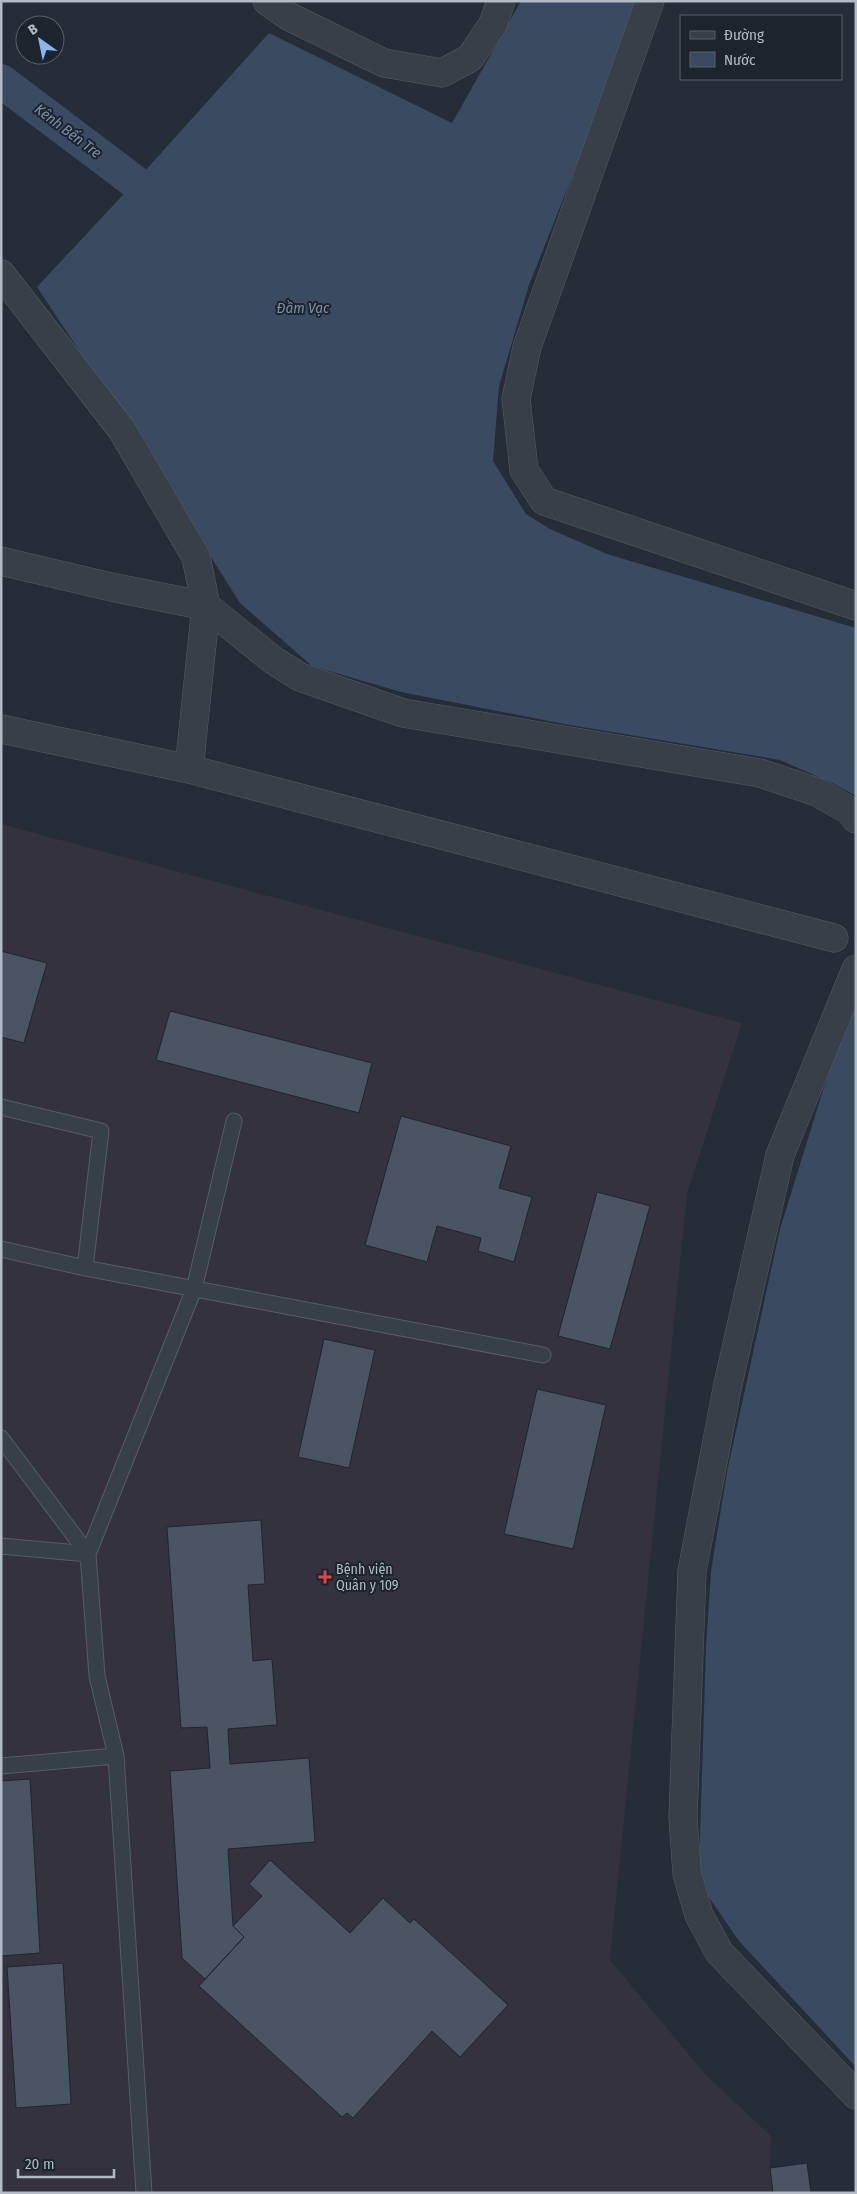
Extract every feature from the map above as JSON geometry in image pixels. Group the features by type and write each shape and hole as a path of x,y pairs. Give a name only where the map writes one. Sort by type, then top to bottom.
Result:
{"street":[{"path":"267,1 290,16 384,63 442,74 470,58 493,24 501,1"},
{"path":"650,1 527,347 516,399 524,470 544,501 856,606"},
{"path":"1,274 122,430 196,557 206,606 189,769"},
{"path":"1,561 111,587 206,606 273,660 300,677 403,713 760,773 817,792 850,811 856,819"},
{"path":"1,729 189,769 834,938"},
{"path":"856,969 780,1155 728,1384 692,1570 683,1817 687,1874 699,1915 719,1952 856,2095"}],"lane":[{"path":"1,1107 101,1131 85,1268"},
{"path":"144,2193 116,1756 97,1676 88,1554 194,1289 234,1121"},
{"path":"1,1249 85,1268 544,1355"},
{"path":"1,1438 88,1554"},
{"path":"1,1546 88,1554"},
{"path":"1,1766 116,1756"}],"shaded area":[{"name":"Bệnh viện Quân y 109","path":"1,824 742,1023 687,1194 610,1960 706,2075 771,2136 770,2168 773,2193 3,2193 1,2188"}],"water":[{"name":"Đầm Vạc","path":"521,1 642,1 529,285 499,386 493,461 526,514 550,529 607,554 856,628 856,796 780,760 564,724 401,692 312,666 240,603 107,393 37,287 135,182 269,33 452,123"},
{"path":"856,997 856,2067 739,1941 708,1896 699,1868 706,1647 711,1571 727,1472 780,1229 824,1087"}],"building":[{"path":"1,951 47,963 24,1043 1,1037"},
{"path":"170,1011 372,1063 359,1113 156,1060"},
{"path":"401,1116 511,1146 499,1188 532,1197 514,1262 478,1251 481,1238 437,1226 427,1262 365,1245"},
{"path":"597,1192 650,1206 610,1349 558,1336"},
{"path":"324,1339 375,1350 349,1468 298,1457"},
{"path":"537,1389 606,1405 573,1549 504,1534"},
{"path":"261,1520 265,1584 248,1585 253,1661 272,1659 277,1725 228,1729 230,1764 309,1758 315,1842 228,1849 233,1926 244,1937 205,1979 182,1958 170,1771 210,1768 207,1727 181,1728 167,1527"},
{"path":"30,1779 40,1953 1,1956 1,1781"},
{"path":"270,1860 350,1933 383,1898 410,1923 414,1919 508,2005 460,2057 432,2031 353,2118 347,2113 342,2117 199,1986 244,1937 233,1926 262,1896 249,1884"},
{"path":"63,1963 71,2104 16,2108 7,1967"},
{"path":"807,2163 811,2193 773,2193 770,2168"}],"waterway":[{"name":"Kênh Bến Tre","path":"1,81 135,182"}],"place":[{"name":"Bệnh viện Quân y 109","path":"325,1577"}]}
